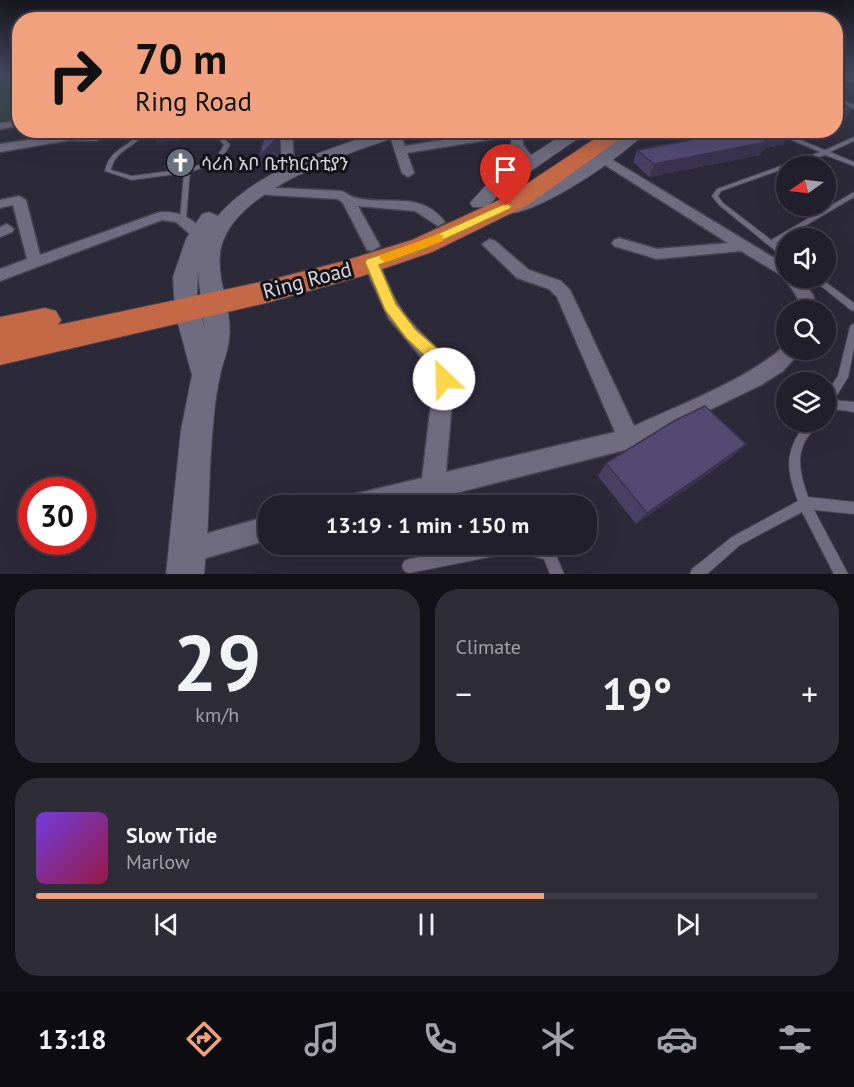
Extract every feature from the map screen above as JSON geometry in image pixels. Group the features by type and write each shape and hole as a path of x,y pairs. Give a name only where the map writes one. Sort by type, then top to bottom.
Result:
{"highway":[{"name":"Ring Road","path":"372,254 422,246 487,208 590,138"},
{"name":"Ring Road","path":"0,330 199,296 266,291 372,254 438,222 487,208 552,179 611,138"},
{"name":"Ring Road","path":"0,351 199,296"}],"main road":[{"path":"187,562 196,436 206,375 199,296 188,257 198,234 230,196 259,176 288,164 386,138"},
{"path":"199,296 211,242 234,209 258,190 298,170 388,138"},
{"path":"565,138 495,187 487,208 524,204 547,194 628,138"}],"street":[{"path":"0,148 64,138"},
{"path":"286,138 288,164"},
{"path":"395,138 408,173"},
{"path":"412,138 458,143 487,138"},
{"path":"455,138 458,143"},
{"path":"520,138 517,145 531,163"},
{"path":"601,158 776,266"},
{"path":"258,190 334,193 349,201 372,254 390,306 411,334 436,356 442,368 444,379 433,485"},
{"path":"0,204 19,200 36,262"},
{"path":"349,201 412,206 420,208 438,222"},
{"path":"0,275 148,219 170,215 184,218 198,234"},
{"path":"619,243 657,254 745,246"},
{"path":"490,244 523,274 555,285 564,294 629,440"},
{"path":"396,495 629,440 754,379 782,360"},
{"path":"187,562 258,532"}],"lane":[{"path":"139,138 114,154 108,163 108,171 132,178 187,171 217,161 227,145 221,138"},
{"path":"789,138 854,164"},
{"path":"776,247 721,204 716,196 719,190 824,153 854,139"},
{"path":"184,218 187,171"},
{"path":"771,243 854,194"},
{"path":"828,288 854,308"},
{"path":"836,387 843,377 854,327"},
{"path":"836,405 854,407"},
{"path":"806,432 796,447 795,469 799,488 841,574"},
{"path":"697,574 736,541 806,503 854,508"},
{"path":"410,566 515,546 548,553 557,574"}],"green space":[{"path":"0,102 12,102 12,119 0,121"}],"building":[{"path":"843,104 852,109 843,111"},
{"path":"264,138 275,138 275,140 259,157"},
{"path":"702,138 761,138 767,142 654,164 637,150"},
{"path":"705,406 746,444 647,513 606,463 674,421"}],"slow traffic":[{"path":"385,258 439,238"}],"place":[{"name":"ሳሪስ አቦ ቤተክርስቲያን","path":"180,163"}],"route":[{"path":"444,379 436,356 411,334 390,306 371,262 422,246 506,206"}]}
